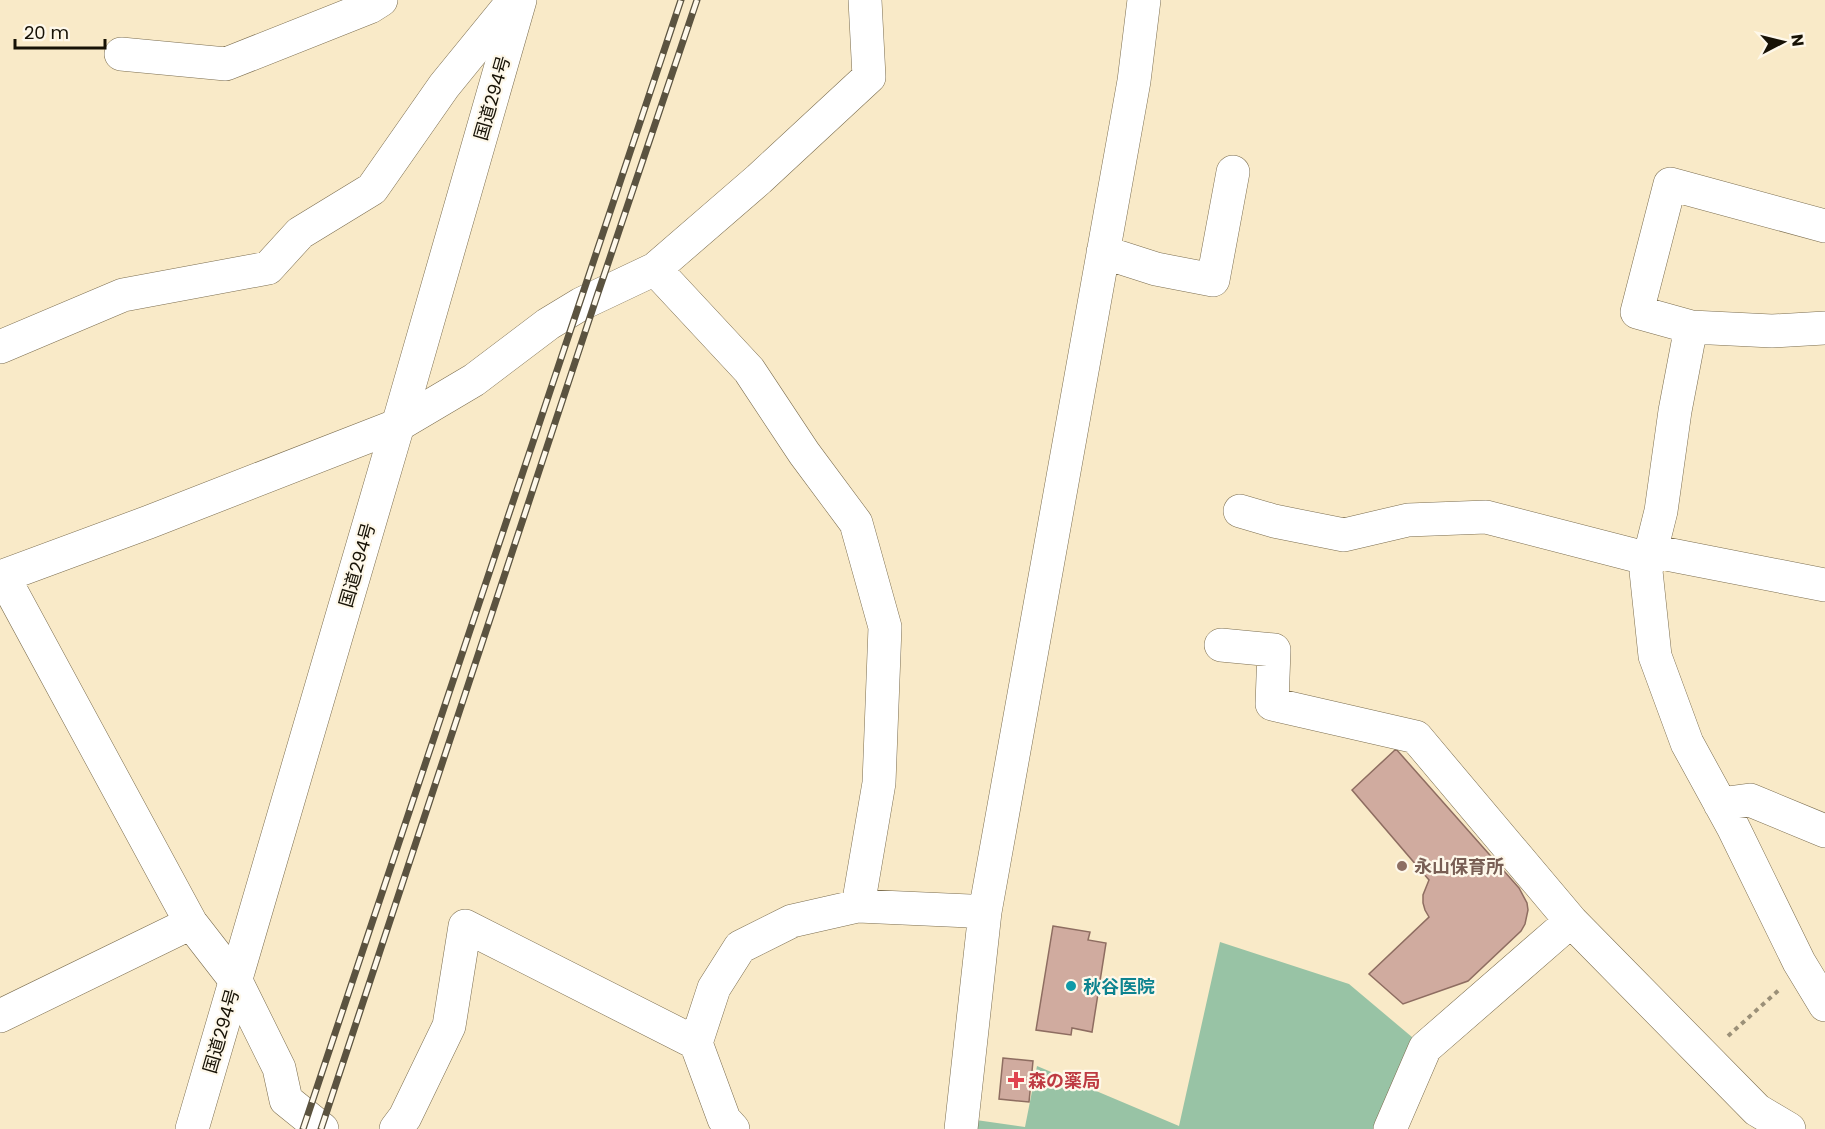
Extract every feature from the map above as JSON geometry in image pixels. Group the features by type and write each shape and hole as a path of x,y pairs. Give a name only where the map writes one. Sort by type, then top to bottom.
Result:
{"main road":[{"path":"121,54 226,64 370,7 381,0"},
{"path":"0,347 123,295 267,268 300,233 372,189 444,87 514,0"},
{"name":"国道294号","path":"192,1129 398,425 519,0"},
{"path":"322,1129 286,1100 279,1068 236,981 191,923 1,576 149,522 398,425 474,380 548,324 573,309 655,269 759,179 869,77 864,0"},
{"path":"961,1129 987,901 1134,81 1144,0"},
{"path":"1103,252 1156,269 1213,280 1233,172"},
{"path":"1825,226 1670,184 1637,312 1691,327 1772,331 1825,328"},
{"path":"655,269 749,370 804,453 856,523 885,627 879,783 858,906"},
{"path":"1691,327 1675,411 1661,511 1646,571 1655,656 1687,743 1733,827 1802,968 1825,1004"},
{"path":"1240,511 1274,521 1344,535 1408,520 1486,517 1650,555 1825,585"},
{"path":"1221,645 1274,650 1272,704 1416,737 1571,921 1757,1110 1789,1129"},
{"path":"1720,804 1750,800 1825,831"},
{"path":"725,1126 696,1043 714,988 740,947 792,921 858,906 970,911"},
{"path":"1390,1129 1425,1048 1571,921"},
{"path":"0,1016 191,923"},
{"path":"396,1129 405,1117 449,1026 465,926 696,1043"}],"path":[{"path":"1705,1056 1802,968"}],"green space":[{"path":"1220,942 1349,984 1425,1048 1390,1129 961,1129 962,1118 1025,1127 1037,1066 1179,1126"}],"building":[{"path":"1396,749 1519,888 1528,910 1521,931 1468,981 1403,1004 1369,974 1429,917 1423,903 1423,895 1429,880 1352,790"},
{"name":"秋谷医院","path":"1053,926 1090,932 1088,940 1106,943 1092,1032 1072,1028 1071,1035 1036,1030"},
{"name":"森の薬局","path":"1003,1058 1033,1061 1029,1102 999,1099"}],"railway":[{"path":"303,1129 681,0"},
{"path":"321,1129 697,0"}],"place":[{"name":"永山保育所","path":"1402,866"},
{"name":"秋谷医院","path":"1071,986"},
{"name":"森の薬局","path":"1016,1080"}]}
